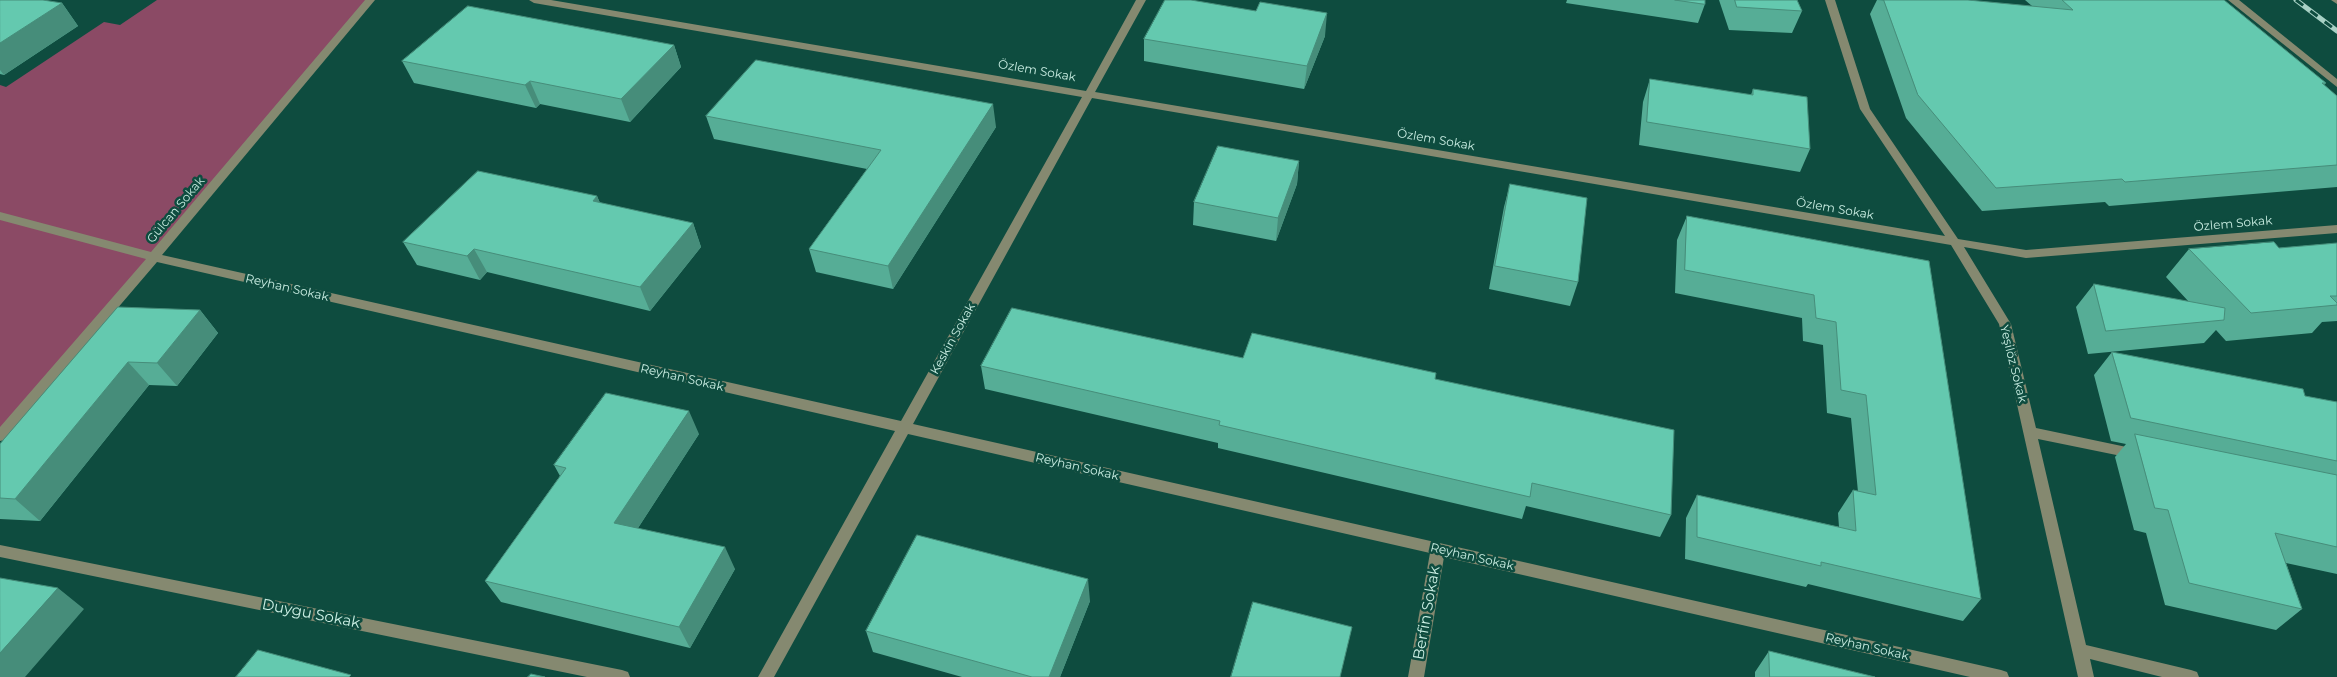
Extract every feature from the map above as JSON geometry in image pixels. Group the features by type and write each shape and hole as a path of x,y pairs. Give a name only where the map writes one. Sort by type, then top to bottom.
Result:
{"street":[{"name":"Gülcan Sokak","path":"0,436 154,257 370,0"},
{"name":"Özlem Sokak","path":"534,0 1956,244 2026,254 2337,229"},
{"name":"Keskin Sokak","path":"766,677 1141,0"},
{"name":"Yeşilöz Sokak","path":"1830,0 1865,109 1956,244 2005,324 2086,677"},
{"path":"2233,0 2337,84"},
{"name":"Reyhan Sokak","path":"0,216 154,257 2000,677"},
{"path":"2029,432 2154,458"},
{"name":"Berfin Sokak","path":"1416,677 1438,550"},
{"name":"Duygu Sokak","path":"0,551 622,677"},
{"path":"2080,650 2191,677"}],"shaded area":[{"path":"157,0 370,0 0,436 0,85 6,87 104,22 120,25"}],"building":[{"path":"0,0 43,0 62,3 0,43"},
{"path":"1165,0 1191,0 1256,11 1260,2 1327,13 1307,66 1144,39"},
{"path":"1675,0 1705,0 1705,4"},
{"path":"1735,0 1797,0 1802,11 1737,7"},
{"path":"1884,0 1968,0 2073,10 2062,0 2224,0 2326,83 2322,83 2337,96 2337,165 2125,182 2122,179 1996,188 1918,95"},
{"path":"468,6 674,45 621,99 530,81 525,85 402,61"},
{"path":"756,60 993,104 888,266 809,249 881,150 706,116"},
{"path":"1650,79 1753,95 1753,89 1807,97 1810,149 1647,122"},
{"path":"1218,146 1299,161 1278,218 1194,202"},
{"path":"478,171 597,196 593,201 693,223 640,287 474,249 467,256 403,242"},
{"path":"1510,184 1587,198 1578,282 1495,266"},
{"path":"1687,216 1929,261 1981,599 1821,562 1821,566 1697,537 1697,495 1856,531 1853,490 1876,495 1866,395 1841,390 1836,322 1816,318 1814,295 1685,270"},
{"path":"2274,242 2279,248 2337,243 2337,296 2330,296 2337,305 2251,313 2189,249"},
{"path":"2094,284 2225,308 2224,320 2106,331"},
{"path":"118,307 200,310 157,363 128,362 15,499 0,498 0,444"},
{"path":"1012,308 1243,358 1252,333 1436,373 1435,379 1674,430 1671,515 1532,483 1530,497 1219,425 1220,421 981,366"},
{"path":"2112,352 2303,389 2305,396 2337,402 2337,461 2131,418"},
{"path":"606,393 689,411 614,523 725,547 679,627 485,581 566,468 554,465"},
{"path":"2135,434 2337,475 2337,547 2275,533 2302,609 2189,583 2168,510 2155,508"},
{"path":"917,535 1088,579 1049,677 1032,677 866,631"},
{"path":"0,578 58,588 0,653"},
{"path":"1253,602 1352,627 1340,677 1231,677"},
{"path":"258,650 351,675 349,677 236,677"},
{"path":"1769,651 1875,677 1770,677"},
{"path":"531,674 545,677 528,677"}],"railway":[{"path":"2296,0 2337,31"}]}
